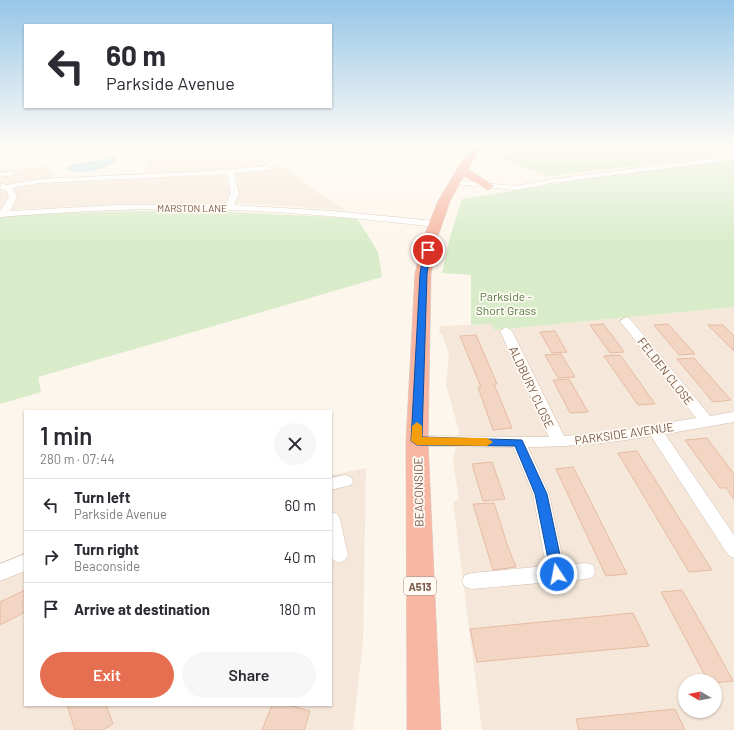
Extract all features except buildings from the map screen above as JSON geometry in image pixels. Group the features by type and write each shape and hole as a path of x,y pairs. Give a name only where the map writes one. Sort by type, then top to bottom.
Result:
{"highway":[{"name":"BEACONSIDE","path":"424,730 417,441 423,274 435,224 455,179"},
{"path":"475,179 488,186"}],"street":[{"path":"4,185 40,181 81,179"},
{"path":"228,207 235,194 232,179"},
{"path":"453,182 516,188 566,179"},
{"path":"2,214 13,196 11,191 4,185"},
{"name":"MARSTON LANE","path":"2,214 122,208 228,207 318,212 435,224"},
{"name":"FELDEN CLOSE","path":"626,320 706,421"},
{"name":"ALDBURY CLOSE","path":"506,331 559,442"},
{"name":"PARKSIDE AVENUE","path":"417,441 559,442 607,438 734,417"},
{"path":"654,430 734,550"},
{"path":"518,442 541,494 557,574"},
{"path":"332,523 339,554"},
{"path":"0,573 24,562"},
{"path":"472,581 586,571"}],"shaded area":[{"path":"0,179 299,179 315,191 346,210 234,203 97,205 0,210"},
{"path":"734,307 734,730 482,730 453,502 459,499 453,462 459,431 446,385 449,354 442,334 439,334 440,326 492,324 494,330"},
{"path":"366,468 363,641 353,730 0,730 0,564 24,552 24,706 332,706 332,475"}],"green space":[{"name":"Parkside - Short Grass","path":"586,179 734,179 734,307 494,330 492,324 471,325 471,275 442,273 450,237 462,199"},
{"path":"187,210 357,218 378,252 382,277 38,377 41,392 0,404 0,217 59,213"}],"slow traffic":[{"path":"417,426 417,441 487,442"}],"route":[{"path":"428,250 423,274 417,441 518,442 541,494 557,574"}]}
